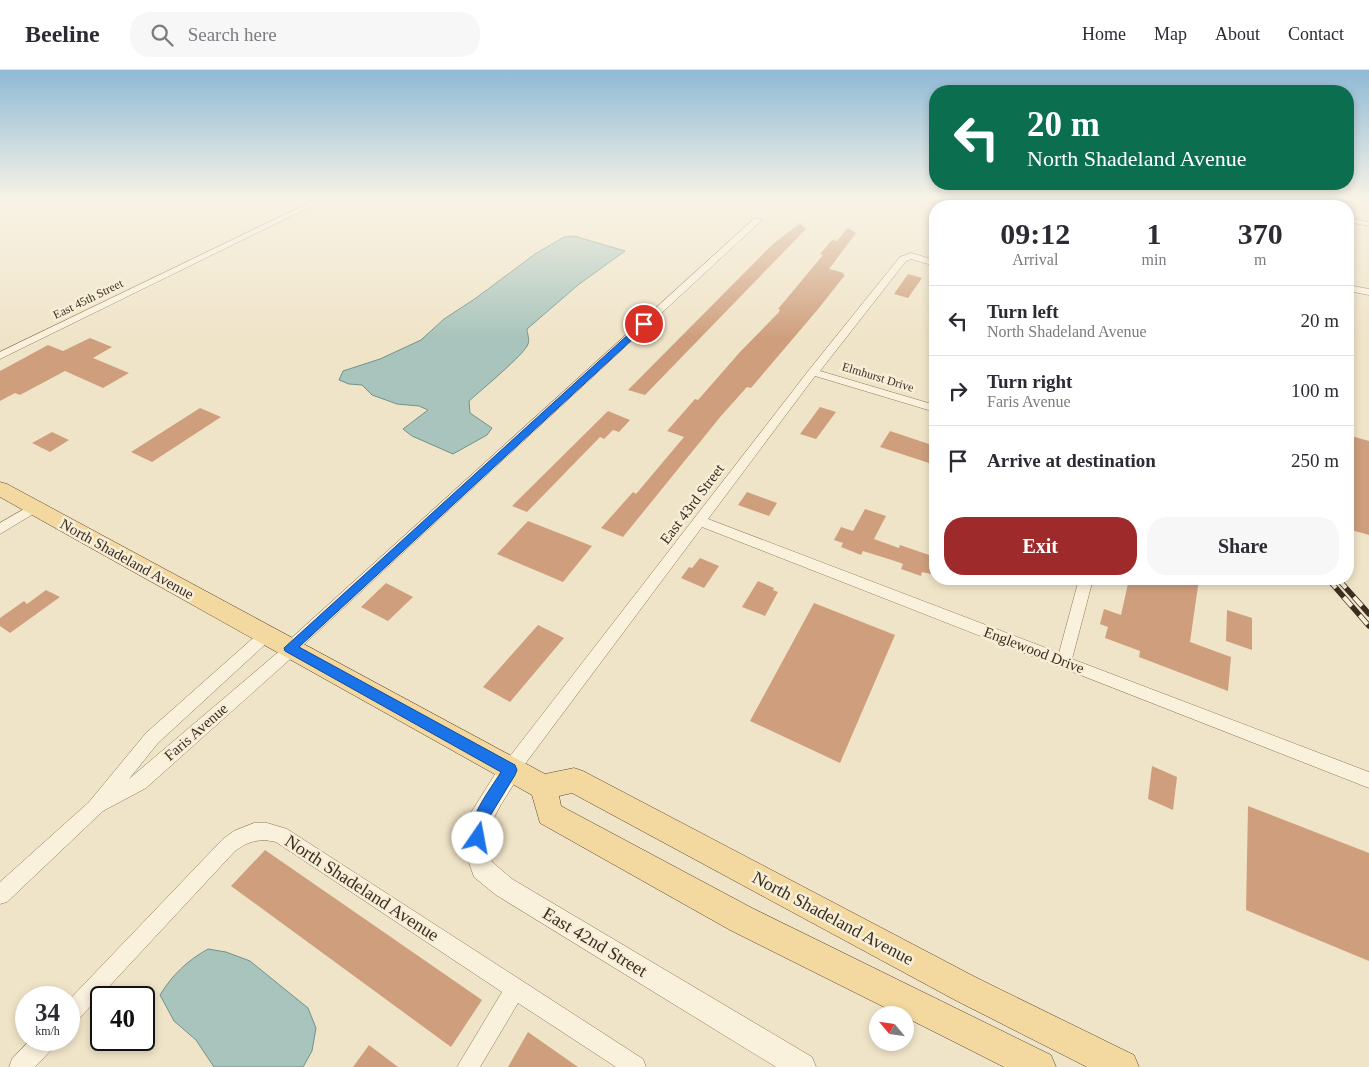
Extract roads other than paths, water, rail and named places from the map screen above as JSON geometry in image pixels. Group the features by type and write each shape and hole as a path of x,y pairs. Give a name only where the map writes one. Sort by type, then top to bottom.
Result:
{"main road":[{"name":"North Shadeland Avenue","path":"0,490 543,787 574,780 966,989 1122,1067"},
{"path":"543,787 550,814 742,919 1039,1067"}],"street":[{"name":"East 45th Street","path":"0,356 227,246"},
{"name":"Faris Avenue","path":"95,808 140,782 291,649 730,246"},
{"name":"East 43rd Street","path":"510,770 813,372 903,260 911,256 929,261"},
{"path":"1354,289 1369,292"},
{"name":"Elmhurst Drive","path":"813,372 929,407"},
{"path":"0,529 33,508"},
{"name":"Englewood Drive","path":"699,521 1369,780"},
{"path":"1064,662 1084,585"},
{"name":"Faris Avenue","path":"0,895 95,808 152,738 266,635"},
{"name":"East 42nd Street","path":"510,770 480,819 478,838 482,869 512,892 802,1067"},
{"name":"North Shadeland Avenue","path":"80,1003 229,845 245,835 264,831 281,835 635,1067"},
{"path":"468,1067 515,989"},
{"path":"20,1067 35,1051"}],"water":[{"path":"549,246 606,246 625,251 578,285 527,329 529,341 525,349 469,401 470,413 492,428 487,435 453,454 412,436 403,429 428,410 419,406 397,404 372,395 362,385 349,384 339,380 343,371 380,359 421,340 444,319 476,298 535,254"},
{"path":"208,949 226,952 250,961 308,1008 316,1028 312,1051 303,1067 214,1067 196,1040 174,1021 160,995 181,969"}],"railway":[{"path":"1333,585 1369,626"},
{"path":"1343,585 1369,614"}]}
